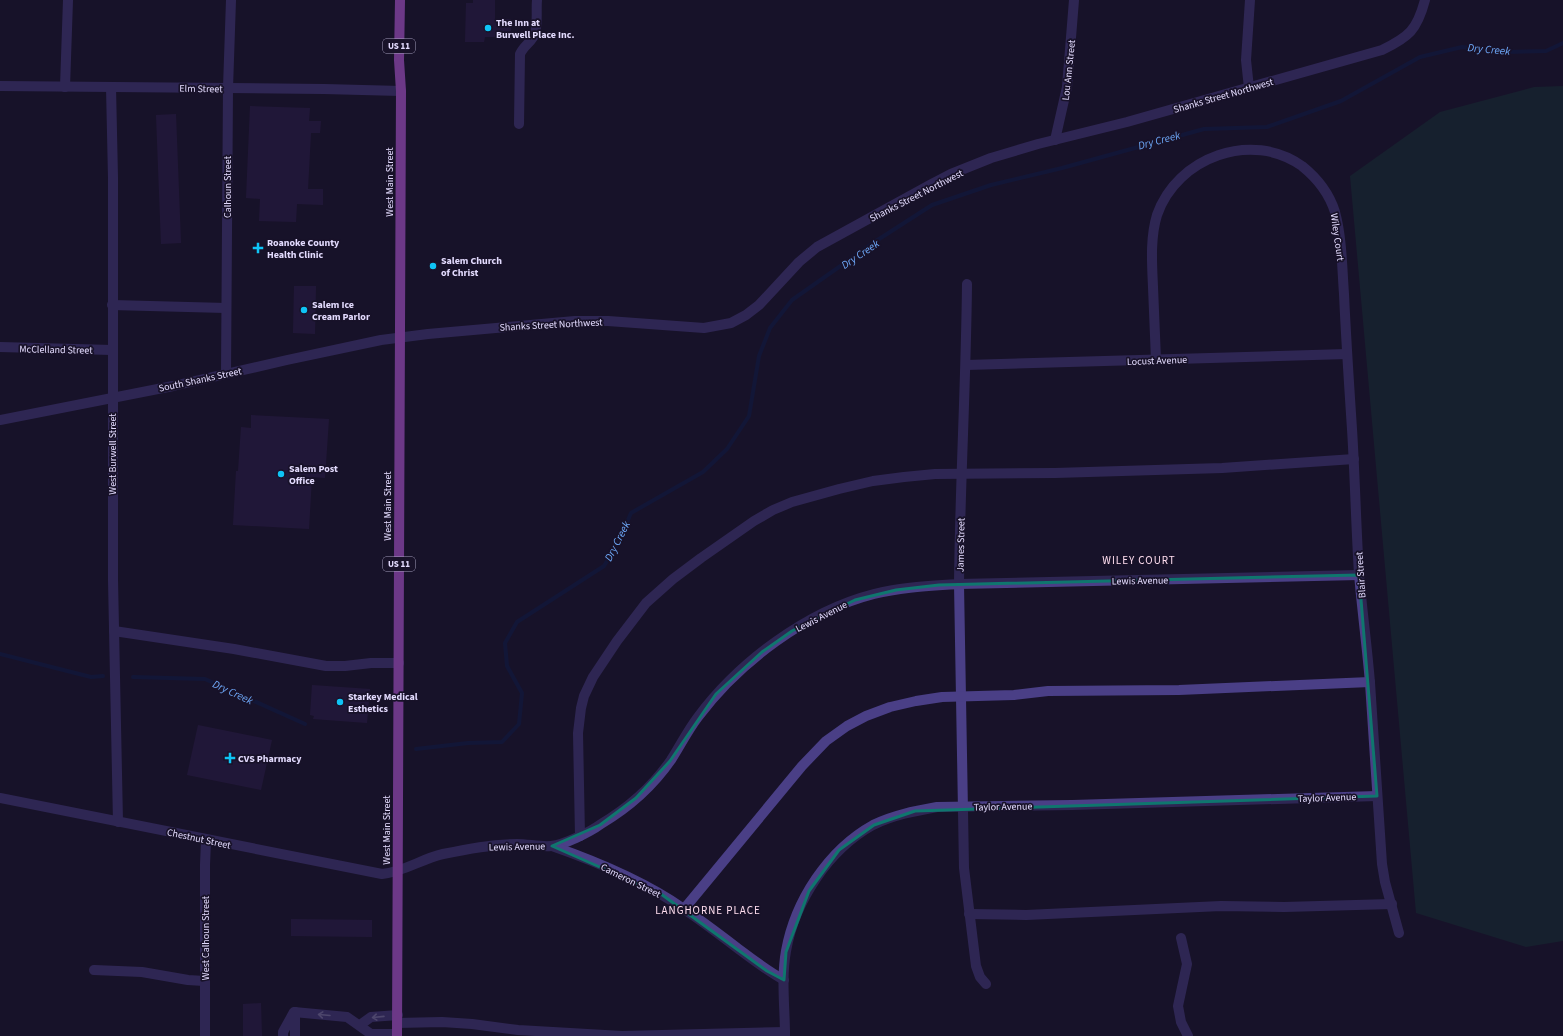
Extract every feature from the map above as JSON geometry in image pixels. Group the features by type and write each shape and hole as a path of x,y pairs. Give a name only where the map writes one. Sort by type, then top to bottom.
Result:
{"main road":[{"name":"West Main Street","path":"397,1035 401,91 398,60 400,0"}],"street":[{"path":"65,87 68,0"},
{"name":"Calhoun Street","path":"226,374 228,88 231,0"},
{"path":"519,124 520,54 523,47 535,32 537,0"},
{"name":"Lou Ann Street","path":"1055,140 1067,87 1074,0"},
{"path":"1249,88 1246,60 1250,0"},
{"name":"Shanks Street Northwest","path":"400,337 575,321 608,321 704,328 731,323 746,315 759,305 799,262 817,247 951,174 991,158 1127,122 1382,50 1399,42 1410,33 1417,24 1425,0"},
{"name":"Elm Street","path":"0,86 401,91"},
{"name":"West Burwell Street","path":"111,87 114,631 118,822"},
{"name":"Wiley Court","path":"1156,360 1152,256 1153,233 1157,216 1164,200 1174,186 1183,176 1199,164 1214,156 1230,151 1248,149 1278,154 1296,162 1310,172 1321,184 1329,197 1335,212 1338,229 1342,264 1347,354"},
{"name":"James Street","path":"967,284 959,584 962,807 964,868 976,966 980,977 986,984"},
{"path":"112,305 226,308"},
{"name":"South Shanks Street","path":"0,420 112,398 400,337"},
{"name":"McClelland Street","path":"0,348 112,350"},
{"name":"Locust Avenue","path":"966,365 1347,354"},
{"name":"Blair Street","path":"1347,354 1354,459 1359,575 1370,682 1382,864 1399,933"},
{"path":"580,836 578,733 584,696 593,677 617,641 646,603 673,579 754,521 792,502 873,481 904,477 962,474 1222,468 1354,459"},
{"name":"Lewis Avenue","path":"398,872 429,858 475,847 512,844 552,846 580,836 600,825 636,798 654,781 670,761 697,718 716,694 734,676 762,652 792,631 831,609 855,600 896,590 959,584 1359,575"},
{"path":"114,631 234,649 326,666 399,663"},
{"path":"684,909 802,766 826,741 847,726 866,716 890,707 916,701 961,696 1014,695 1048,691 1179,690 1370,682"},
{"name":"Taylor Avenue","path":"785,1034 784,980 786,952 790,934 809,891 824,868 839,850 856,836 894,816 915,810 930,808 1072,806 1378,796"},
{"name":"Chestnut Street","path":"0,798 382,874 398,872"},
{"name":"West Calhoun Street","path":"204,1036 206,840"},
{"name":"Cameron Street","path":"552,846 581,856 662,894 766,970 784,980"},
{"path":"969,914 1033,915 1221,906 1284,907 1392,904"},
{"path":"1181,938 1187,964 1178,1006 1181,1022 1188,1036"},
{"path":"94,970 142,972 188,980 204,981"},
{"path":"295,1012 347,1017 371,1034 397,1035"},
{"path":"283,1036 283,1032 295,1012"},
{"path":"295,1012 295,1036"},
{"path":"360,1025 371,1017 472,1024 566,1034 622,1036 785,1034"},
{"path":"360,1025 360,1036"}],"highlighted area":[{"path":"1359,575 1377,796 915,811 874,825 839,850 809,891 786,952 784,980 767,971 661,894 552,846 600,825 636,798 670,761 716,694 762,652 792,631 855,600 896,590 939,585"}],"green space":[{"path":"1563,86 1563,941 1526,947 1416,913 1350,176 1440,112 1534,87"}],"building":[{"name":"The Inn at Burwell Place Inc.","path":"473,0 495,0 495,19 511,19 511,37 485,37 484,42 465,42 466,3 473,3"},
{"path":"250,106 310,108 309,121 321,121 320,133 311,133 308,189 323,189 323,205 297,204 296,222 259,221 260,199 246,198"},
{"path":"176,114 181,243 161,244 156,115"},
{"name":"Salem Ice Cream Parlor","path":"294,286 316,286 315,334 293,333"},
{"name":"Salem Post Office","path":"251,415 329,419 325,478 312,477 309,529 233,525 236,471 238,471 241,427 251,428"},
{"name":"Starkey Medical Esthetics","path":"312,685 370,689 367,723 313,719 314,716 310,715"},
{"name":"CVS Pharmacy","path":"198,725 272,740 261,790 187,775"},
{"path":"291,919 372,920 372,937 291,936"},
{"path":"261,1003 262,1036 243,1036 243,1004"}],"waterway":[{"name":"Dry Creek","path":"416,749 468,743 502,742 519,724 522,693 507,666 505,643 517,622 604,566 618,543 631,513 703,472 727,449 749,416 759,356 770,328 792,300 876,241 932,205 991,185 1062,168 1204,129 1267,127 1341,101 1420,57 1462,47 1506,52 1546,51 1563,43"},
{"name":"Dry Creek","path":"0,654 91,677 103,676"},
{"name":"Dry Creek","path":"133,677 205,679 305,724"}],"place":[{"name":"The Inn at Burwell Place Inc.","path":"488,28"},
{"name":"Roanoke County Health Clinic","path":"258,248"},
{"name":"Salem Church of Christ","path":"433,266"},
{"name":"Salem Ice Cream Parlor","path":"304,310"},
{"name":"Salem Post Office","path":"281,474"},
{"name":"Starkey Medical Esthetics","path":"340,702"},
{"name":"CVS Pharmacy","path":"230,758"}],"district":[{"name":"WILEY COURT","path":"1139,560"},
{"name":"LANGHORNE PLACE","path":"708,910"}]}
